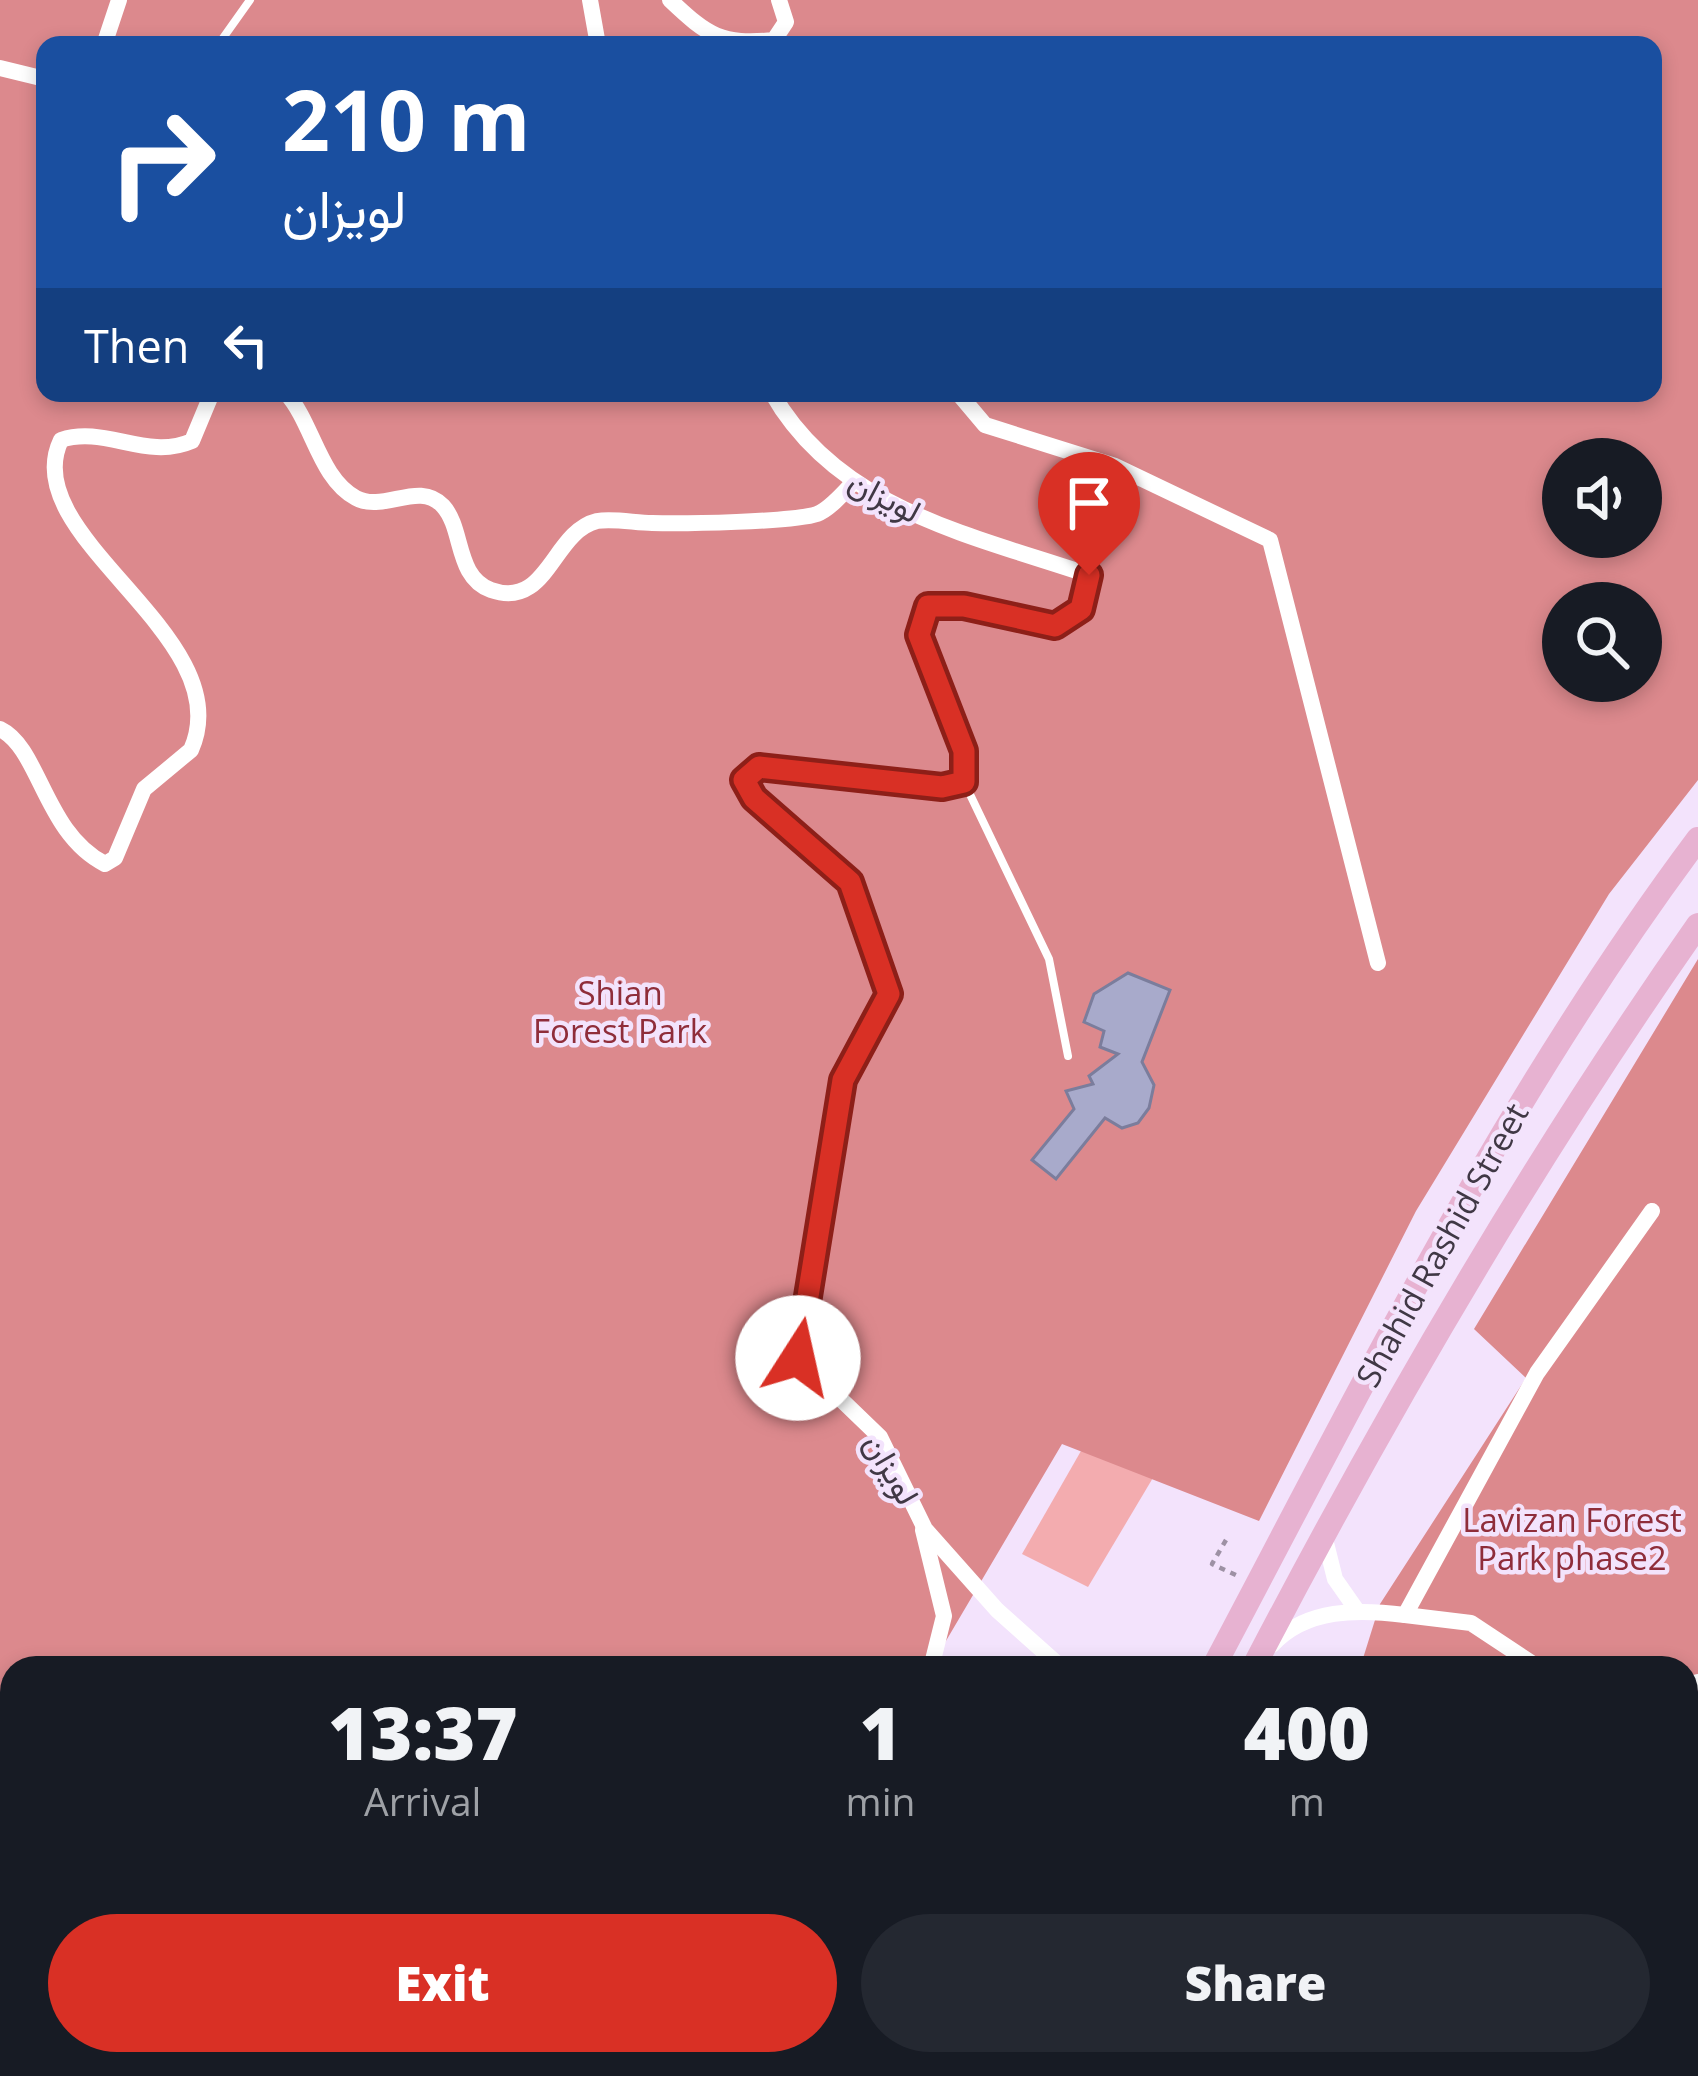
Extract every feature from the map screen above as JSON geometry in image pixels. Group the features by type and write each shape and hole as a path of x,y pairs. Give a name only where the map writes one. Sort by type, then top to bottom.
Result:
{"main road":[{"name":"Shahid Rashid Street","path":"1219,1656 1465,1192 1595,984 1698,839"},
{"name":"Shahid Rashid Street","path":"1258,1656 1324,1532 1508,1218 1698,925"}],"street":[{"path":"107,36 119,0"},
{"path":"590,0 596,36"},
{"path":"670,0 715,36"},
{"path":"777,36 786,22 779,0"},
{"path":"0,68 36,77"},
{"path":"0,729 22,753 62,830 88,856 105,864 115,859 144,789 191,750 197,713 163,625 88,547 72,518 55,452 61,440 88,434 144,449 180,446 192,441 208,402"},
{"path":"294,402 303,412 322,460 353,497 373,505 420,495 435,500 447,509 468,570 484,587 508,595 550,570 573,533 598,521 674,524 817,514 852,484"},
{"name":"لویزان","path":"777,402 790,424 852,484 923,518 1089,575 1081,609 1055,626 964,606 928,606 919,635 964,751 964,782 942,787 759,767 744,780 754,798 850,882 889,994 843,1080 798,1358 880,1437 920,1519 997,1610 1049,1656"},
{"path":"966,402 985,424 1115,466 1270,540 1378,963"},
{"path":"1406,1615 1537,1373 1652,1211"},
{"path":"920,1519 944,1616 935,1656"},
{"path":"1324,1532 1335,1579 1356,1610"},
{"path":"1262,1656 1286,1630 1356,1610 1471,1623 1521,1656"}],"lane":[{"path":"224,36 250,0"},
{"path":"964,782 1049,959 1067,1055"}],"shaded area":[{"path":"1093,1430 1163,1461 1088,1587 1022,1554"}],"green space":[{"name":"Shian Forest Park","path":"0,0 1698,0 1698,780 1609,894 1416,1211 1259,1521 1062,1444 937,1656 0,1656"},
{"name":"Lavizan Forest Park phase2","path":"1698,959 1698,1656 1364,1656 1380,1604 1526,1378 1474,1329"}],"building":[{"path":"1128,973 1170,990 1142,1062 1154,1085 1149,1108 1138,1123 1122,1128 1105,1118 1056,1179 1032,1160 1074,1109 1066,1091 1093,1084 1089,1076 1118,1054 1100,1047 1104,1031 1084,1022 1094,994"}],"route":[{"path":"798,1358 843,1080 889,994 850,882 754,798 744,780 759,767 942,787 964,782 964,751 919,635 928,606 964,606 1055,626 1081,609 1089,575"}]}
